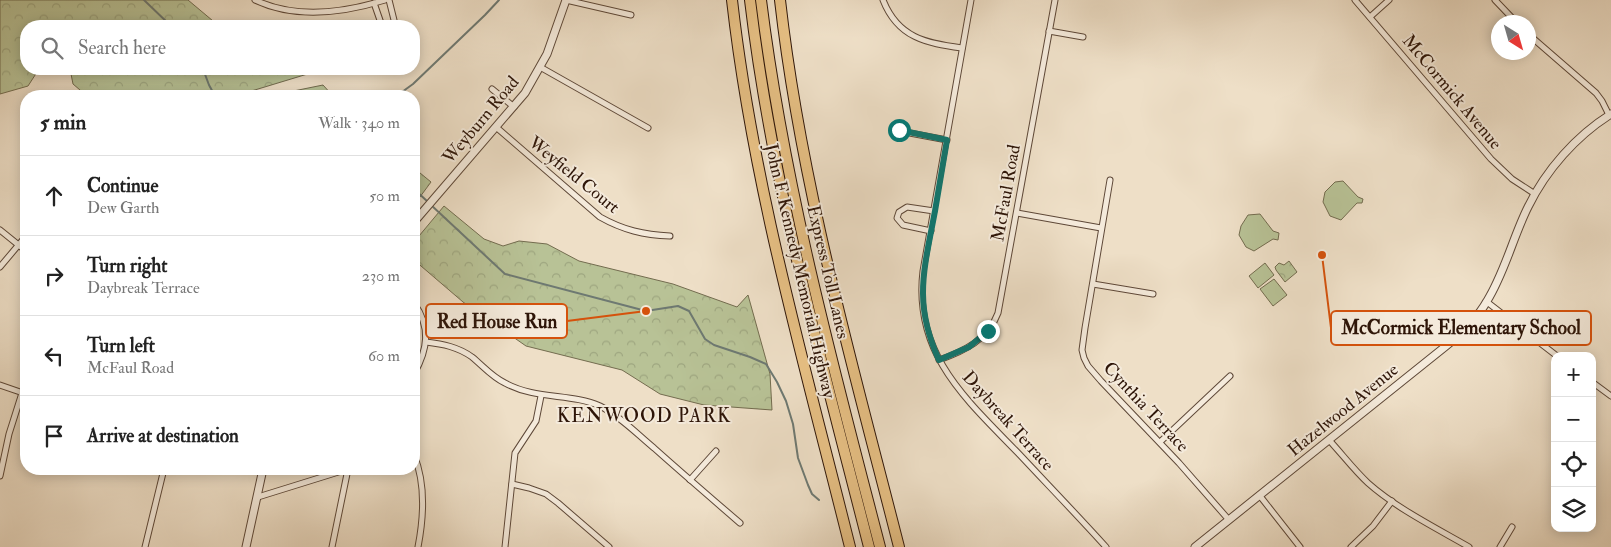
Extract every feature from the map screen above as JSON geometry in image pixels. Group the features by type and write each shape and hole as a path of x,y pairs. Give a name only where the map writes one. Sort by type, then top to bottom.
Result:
{"highway":[{"name":"John F. Kennedy Memorial Highway","path":"732,0 745,92 769,222 850,547"},
{"name":"Express Toll Lanes","path":"750,0 766,112 787,217 869,547"},
{"name":"Express Toll Lanes","path":"761,0 777,111 799,224 818,307 880,547"},
{"name":"John F. Kennedy Memorial Highway","path":"780,0 792,87 818,226 899,547"}],"street":[{"path":"255,0 279,9 308,12 346,9 384,0"},
{"path":"389,0 394,20"},
{"path":"566,0 631,15"},
{"name":"Weyburn Road","path":"420,215 525,93 547,54 566,0"},
{"path":"883,0 895,20 907,32 923,40 962,48"},
{"name":"Daybreak Terrace","path":"971,0 923,271 922,297 926,325 939,360 951,380 1106,547"},
{"name":"McFaul Road","path":"939,360 963,350 976,342 995,322 1003,289 1055,0"},
{"name":"McCormick Avenue","path":"1355,0 1491,159 1512,179 1535,194"},
{"path":"1370,17 1389,0"},
{"path":"1495,0 1509,15"},
{"path":"374,3 380,20"},
{"path":"1049,31 1083,37"},
{"path":"1536,41 1596,93 1610,114"},
{"path":"540,67 648,128"},
{"path":"492,89 514,107"},
{"name":"Hazelwood Avenue","path":"1195,547 1457,338 1487,302 1535,194 1566,152 1592,127 1610,114"},
{"name":"Weyfield Court","path":"496,127 600,217 614,225 634,232 670,236"},
{"path":"899,130 947,140"},
{"name":"Cynthia Terrace","path":"1110,180 1083,345 1084,358 1101,381 1160,442 1229,520"},
{"path":"931,231 903,225 897,218 899,212 907,208 934,211"},
{"path":"1017,213 1101,228"},
{"path":"0,230 18,245"},
{"path":"0,267 20,243"},
{"path":"1093,284 1153,294"},
{"path":"1487,302 1552,352"},
{"path":"420,314 424,322 426,342 424,354 420,362"},
{"path":"426,342 443,344 460,350 472,357 504,383 525,392 581,401 599,406 629,426 740,523"},
{"path":"1160,442 1230,376"},
{"path":"0,385 20,392"},
{"path":"1596,385 1611,396"},
{"path":"505,547 515,453 536,421 541,396"},
{"path":"0,476 9,434 20,404"},
{"path":"1329,440 1362,477 1379,492 1469,547"},
{"path":"690,480 716,451"},
{"path":"418,547 423,513 423,486 420,472"},
{"path":"145,547 163,475"},
{"path":"246,547 262,475"},
{"path":"258,497 329,475"},
{"path":"332,547 347,475"},
{"path":"512,484 546,494 609,547"},
{"path":"1260,496 1300,547"},
{"path":"1351,547 1373,526 1392,500"},
{"path":"1500,547 1512,527"}],"green space":[{"path":"0,0 188,0 212,20 20,20 20,75 35,75 28,86 0,94"},
{"path":"71,75 304,75 255,90 80,90 73,84"},
{"path":"323,85 328,90 298,90"},
{"path":"420,173 431,182 420,197"},
{"path":"1343,181 1358,197 1363,199 1362,203 1357,203 1341,220 1330,216 1323,202 1325,192 1335,182"},
{"path":"444,206 484,239 503,246 519,241 547,244 579,261 673,284 737,307 748,295 770,374 772,410 704,405 660,394 622,370 526,346 463,302 420,265 420,235"},
{"path":"1260,214 1273,231 1279,233 1278,240 1273,239 1254,251 1246,247 1239,235 1241,226 1248,215"},
{"path":"1289,261 1297,272 1285,282 1275,267 1279,263 1284,265"},
{"path":"1265,263 1274,275 1258,288 1249,276"},
{"path":"1274,279 1287,295 1273,306 1260,289"}],"waterway":[{"path":"144,0 165,20"},
{"path":"405,90 499,0"},
{"path":"205,75 212,90"},
{"path":"420,195 428,202"},
{"path":"431,205 505,274 646,311 678,306 689,311 705,339 714,345 766,364 786,401 793,424 798,458 812,494 819,500"}],"place":[{"name":"McCormick Elementary School","path":"1322,255"},
{"name":"Red House Run","path":"646,311"}],"district":[{"name":"KENWOOD PARK","path":"644,416"}],"route":[{"path":"899,130 947,140 922,279 924,313 931,341 939,360 969,347 988,331"}]}
